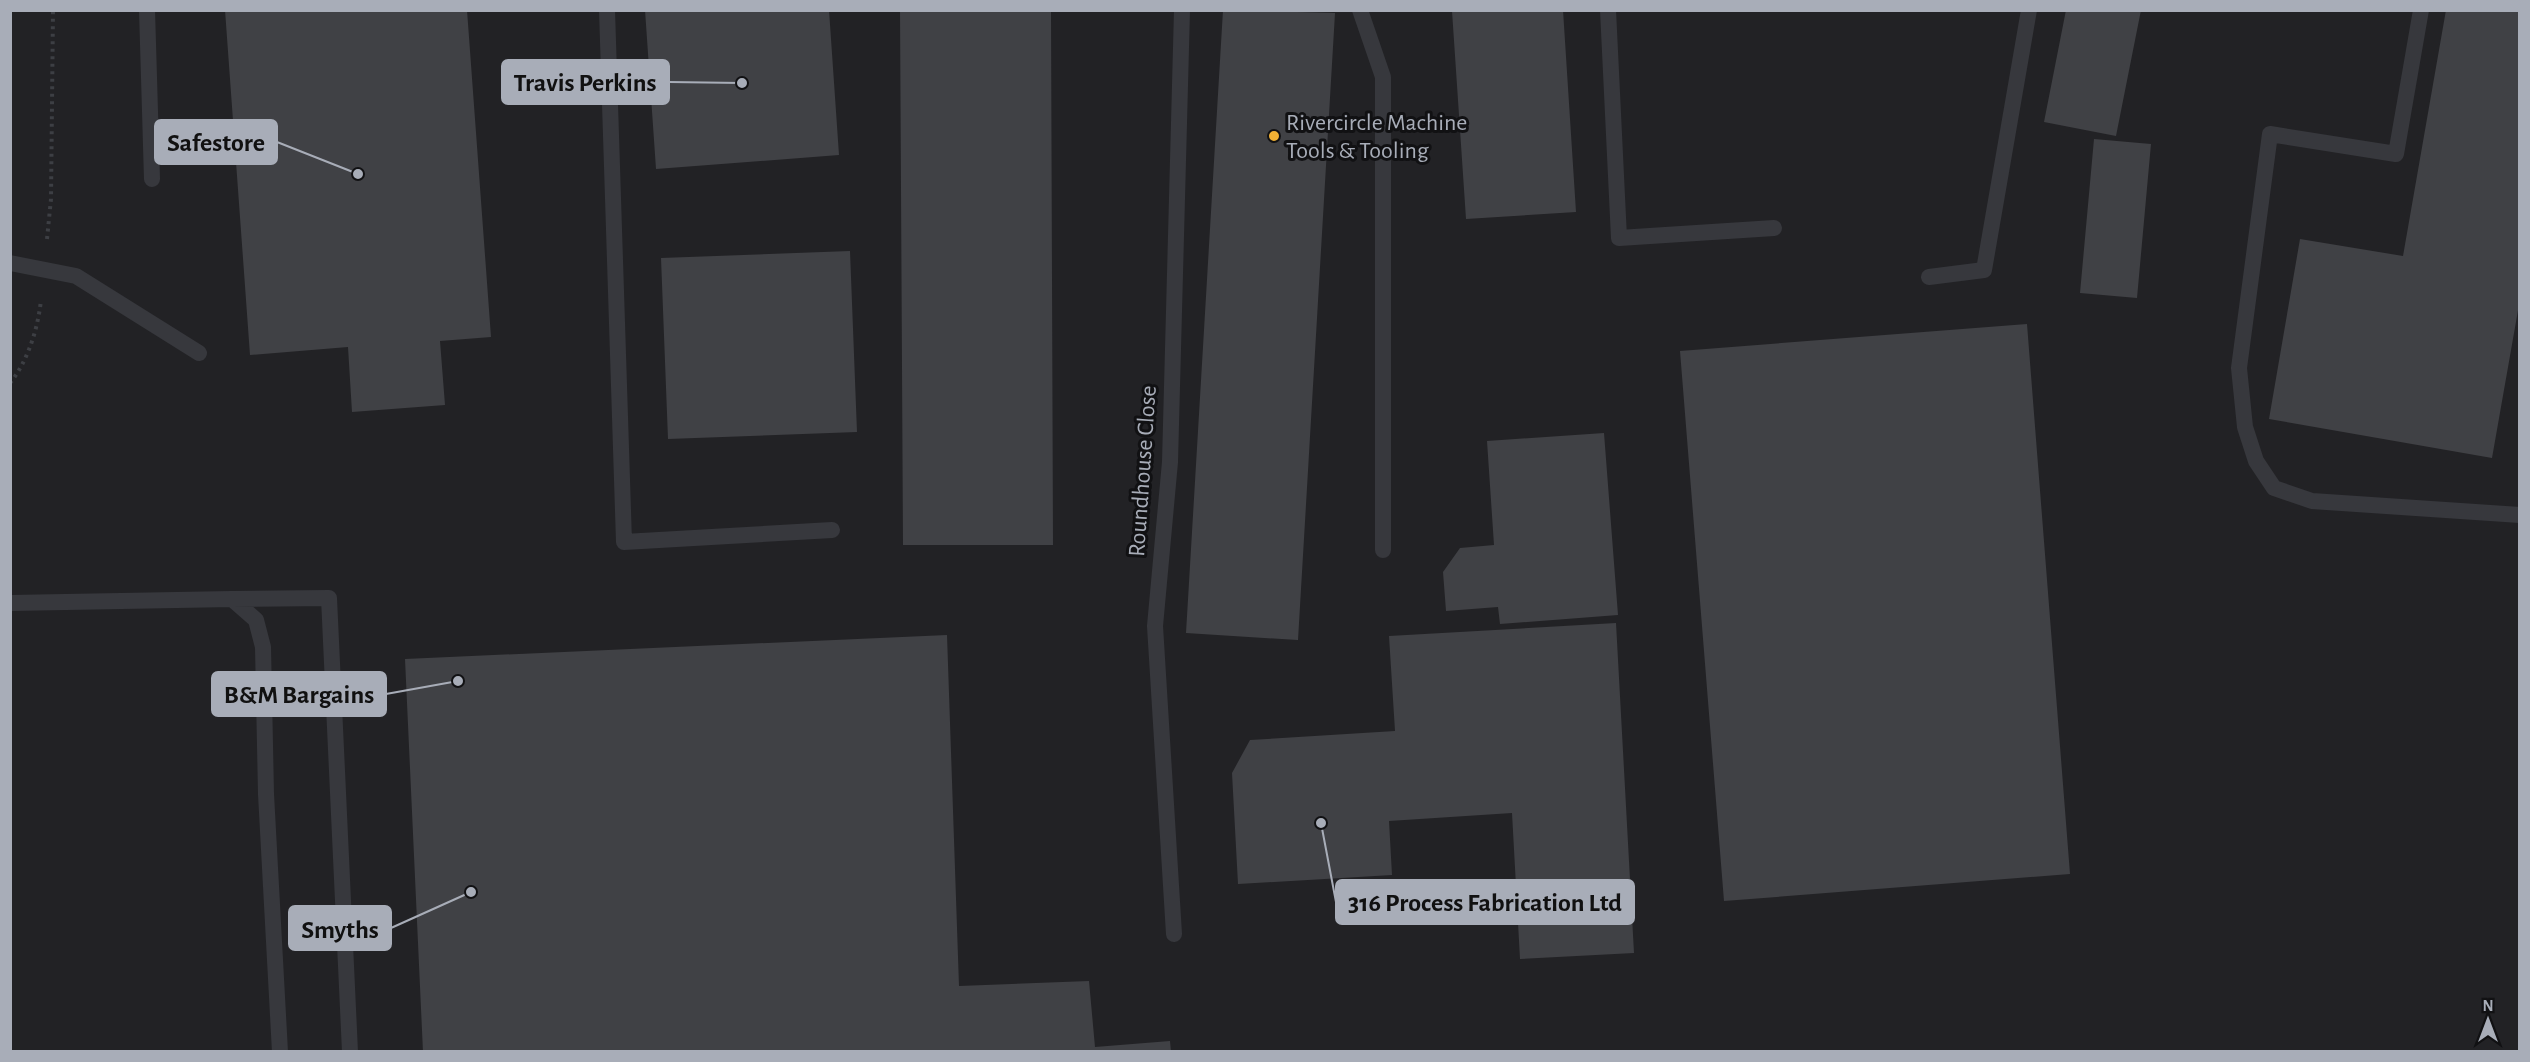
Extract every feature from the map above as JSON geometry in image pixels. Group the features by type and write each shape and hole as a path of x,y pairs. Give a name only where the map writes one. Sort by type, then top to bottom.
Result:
{"lane":[{"path":"147,10 152,179"},
{"path":"607,10 624,542 832,530"},
{"name":"Roundhouse Close","path":"1174,934 1155,626 1170,462 1182,10"},
{"path":"1360,10 1383,77 1383,550"},
{"path":"1608,10 1619,238 1774,228"},
{"path":"1929,277 1984,270 2029,10"},
{"path":"2421,10 2396,154 2270,134 2239,368 2245,427 2256,461 2274,488 2312,501 2520,516"},
{"path":"10,263 76,276 199,353"},
{"path":"10,603 329,598 350,1052"},
{"path":"232,599 256,620 263,647 266,794 280,1052"}],"path":[{"path":"10,383 20,371 39,320 51,199 53,10"}],"shaded area":[{"path":"10,11 2519,11 2519,1051 11,1051"}],"building":[{"path":"225,10 467,10 491,337 440,341 445,405 352,412 348,347 250,355"},
{"path":"645,10 829,10 839,155 656,169"},
{"path":"900,10 1051,10 1053,545 903,545"},
{"path":"1223,10 1335,13 1298,640 1186,633"},
{"path":"1563,10 1576,212 1466,219 1452,11"},
{"path":"2066,10 2141,10 2116,136 2044,122"},
{"path":"2446,10 2520,10 2520,299 2492,458 2269,419 2300,239 2403,256"},
{"path":"2094,139 2151,144 2137,298 2080,293"},
{"path":"850,251 857,432 668,439 661,258"},
{"path":"2027,324 2070,874 1724,901 1680,351"},
{"path":"1604,433 1618,615 1500,624 1498,607 1446,611 1443,572 1460,548 1494,545 1487,441"},
{"path":"1616,623 1634,953 1520,959 1512,813 1389,821 1392,875 1238,884 1232,773 1250,740 1395,731 1389,636"},
{"path":"947,635 959,986 1089,981 1095,1047 1170,1041 1171,1052 423,1052 405,659"}],"place":[{"name":"Travis Perkins","path":"742,83"},
{"name":"Rivercircle Machine Tools & Tooling","path":"1274,136"},
{"name":"Safestore","path":"358,174"},
{"name":"B&M Bargains","path":"458,681"},
{"name":"316 Process Fabrication Ltd","path":"1321,823"},
{"name":"Smyths","path":"471,892"}]}
